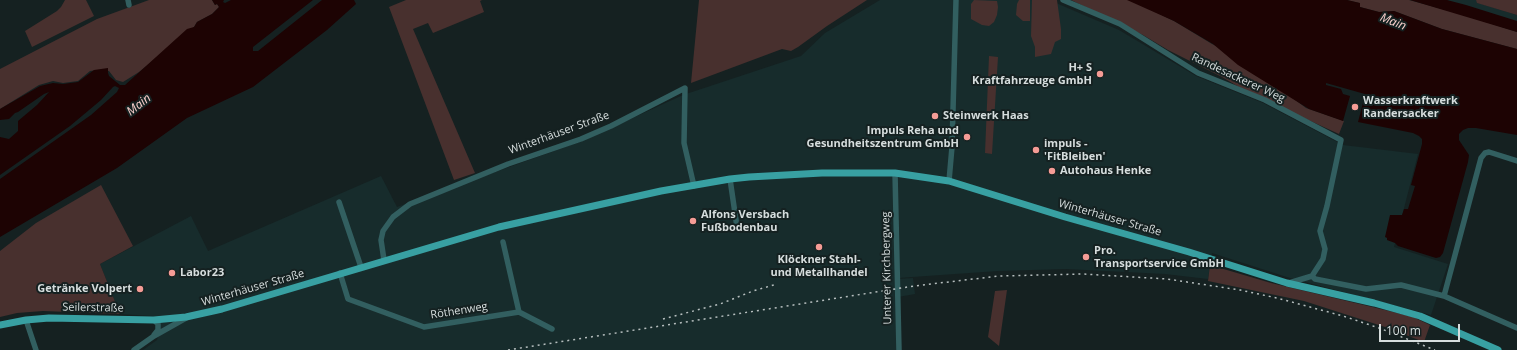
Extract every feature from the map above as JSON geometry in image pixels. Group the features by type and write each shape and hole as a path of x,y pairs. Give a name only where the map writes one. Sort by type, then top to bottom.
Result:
{"main road":[{"name":"Winterhäuser Straße","path":"186,318 222,309 499,227 653,193 730,179 822,173 895,173 949,181 1065,217 1189,252 1286,283 1374,303 1420,316 1498,350"},
{"name":"Seilerstraße","path":"0,325 26,320 49,318 154,320 186,318"}],"street":[{"path":"949,181 956,44 956,0"},
{"name":"Randesackerer Weg","path":"1063,0 1120,24 1198,73 1265,100 1341,140 1320,231 1326,249 1312,276"},
{"name":"Winterhäuser Straße","path":"384,260 381,240 383,231 393,217 410,204 508,164 581,139 611,126 685,88 684,143 694,186"},
{"path":"1444,296 1481,158 1485,153 1489,152 1517,161"},
{"name":"Unterer Kirchbergweg","path":"895,173 899,350"},
{"path":"730,179 737,227"},
{"path":"339,202 361,267"},
{"path":"502,242 518,312 552,329"},
{"name":"Röthenweg","path":"340,273 348,299 424,327 518,312"},
{"path":"1286,283 1312,276 1315,279 1366,289 1401,285 1444,296 1517,328"},
{"name":"Winterhäuser Straße","path":"134,350 154,336 186,318"},
{"path":"26,320 36,350"},
{"path":"154,320 158,324 158,330 154,336"}],"shaded area":[{"path":"65,0 86,0 94,16 32,47 25,31 57,11"},
{"path":"149,0 212,0 215,5 217,4 219,7 212,14 197,22 194,27 139,72 123,82 116,80 109,71 90,71 78,81 63,83 53,81 39,85 0,109 0,69 97,19"},
{"path":"406,0 482,0 480,1 484,12 433,33 428,23 413,29 475,173 454,180 389,7"},
{"path":"699,0 867,0 791,51 782,49 691,83"},
{"path":"880,0 1049,0 1119,30 1196,76 1263,103 1343,145 1418,154 1394,247 1448,264 1431,315 1290,278 1212,253 1208,279 1165,274 1066,269 998,271 898,278 913,278 915,294 898,297 899,350 143,350 157,340 161,329 160,324 153,316 120,314 100,264 191,216 208,251 381,176 397,207 582,141 683,95 801,56 825,33"},
{"path":"974,0 997,1 997,15 994,22 989,26 982,25 971,19 971,4"},
{"path":"1019,0 1030,0 1030,21 1023,21 1016,15"},
{"path":"1032,0 1057,0 1061,39 1055,42 1051,54 1035,57 1035,47 1031,36"},
{"path":"1071,0 1131,0 1174,21 1212,44 1249,62 1274,84 1306,108 1344,121 1339,134 1249,93 1143,35"},
{"path":"1347,0 1409,0 1464,15 1517,32 1517,49 1442,29 1394,11 1379,12 1360,7 1359,3"},
{"path":"1441,0 1476,0 1478,3 1517,15 1517,22"},
{"path":"1476,0 1517,0 1517,15 1477,3"},
{"path":"989,56 998,57 992,154 985,153"},
{"path":"101,185 133,246 100,264 120,314 43,311 17,313 0,317 0,251 36,223"},
{"path":"1210,265 1271,283 1413,317 1430,325 1424,342 1385,327 1304,301 1208,281"},
{"path":"1007,290 999,346 988,337 995,291"}],"water":[{"name":"Main","path":"212,0 224,0 223,2 225,3 231,0 313,0 253,47 253,51 258,51 322,0 354,0 356,4 327,30 253,87 187,118 117,168 0,237 0,179 91,115 117,92 119,88 115,86 113,87 101,100 70,126 0,175 0,137 9,139 18,131 18,121 37,105 49,92 15,113 9,119 0,120 0,109 40,86 53,83 63,84 78,82 94,70 108,68 109,76 120,85 125,85 187,29 194,27 197,22 212,14 219,7 217,4 215,5"},
{"name":"Main","path":"1127,0 1347,0 1360,3 1360,7 1379,12 1394,11 1442,29 1517,49 1517,135 1476,128 1468,128 1463,130 1459,134 1459,140 1469,155 1468,162 1443,253 1440,257 1436,258 1398,246 1387,240 1385,237 1390,215 1402,215 1404,209 1408,209 1415,186 1411,185 1422,139 1413,133 1358,122 1364,99 1374,102 1379,101 1379,98 1326,83 1326,85 1341,89 1343,94 1350,96 1343,121 1309,109 1238,65 1213,44 1174,21"},
{"path":"1410,0 1447,0 1466,5 1517,21 1517,32"}],"railway":[{"path":"508,350 914,286 999,276 1083,274 1167,279 1240,290 1277,298 1343,316 1379,328 1435,350"},
{"path":"663,319 720,304 753,291 777,284"}],"place":[{"name":"H+ S Kraftfahrzeuge GmbH","path":"1100,74"},
{"name":"Wasserkraftwerk Randersacker","path":"1355,107"},
{"name":"Steinwerk Haas","path":"935,116"},
{"name":"Impuls Reha und Gesundheitszentrum GmbH","path":"967,137"},
{"name":"impuls - 'FitBleiben'","path":"1036,150"},
{"name":"Autohaus Henke","path":"1052,171"},
{"name":"Alfons Versbach Fußbodenbau","path":"693,221"},
{"name":"Klöckner Stahl- und Metallhandel","path":"819,247"},
{"name":"Pro. Transportservice GmbH","path":"1086,257"},
{"name":"Labor23","path":"172,273"},
{"name":"Getränke Volpert","path":"140,289"}]}
